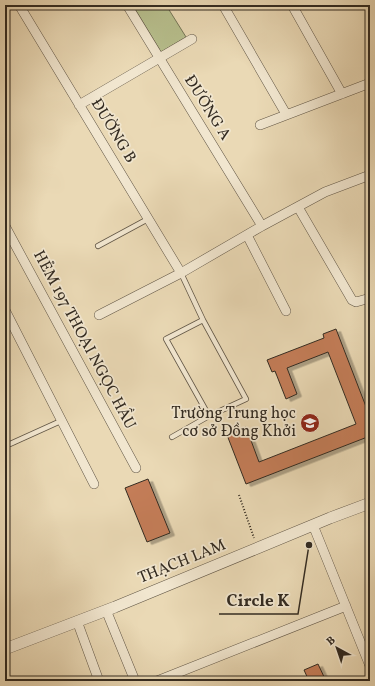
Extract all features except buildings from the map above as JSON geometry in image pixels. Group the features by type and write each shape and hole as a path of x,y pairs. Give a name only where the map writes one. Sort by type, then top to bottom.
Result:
{"street":[{"name":"ĐƯỜNG B","path":"19,5 181,273"},
{"path":"223,5 286,114"},
{"path":"292,5 342,94"},
{"name":"ĐƯỜNG A","path":"129,6 159,58 262,226"},
{"path":"79,105 192,39"},
{"path":"260,125 370,83"},
{"path":"99,315 181,273 262,226 325,192 370,175"},
{"path":"298,207 352,300 356,302 370,298"},
{"name":"HẺM 197 THOẠI NGỌC HẦU","path":"5,226 136,468"},
{"path":"247,235 286,311"},
{"path":"5,310 63,420 94,484"},
{"name":"THẠCH LAM","path":"5,649 106,610 370,503"},
{"path":"313,525 370,666"},
{"path":"157,681 346,606"},
{"path":"106,610 135,681"},
{"path":"77,621 99,681"}],"lane":[{"path":"98,246 148,220"},
{"path":"172,437 210,416 246,399 203,320 181,273"},
{"path":"203,320 166,339 210,416"},
{"path":"10,444 63,420"}],"path":[{"path":"239,495 258,549"}],"green space":[{"path":"145,5 166,5 186,37 161,52 135,9"}],"place":[{"name":"Trường Trung học cơ sở Đồng Khởi","path":"310,423"},
{"name":"Circle K","path":"309,545"}]}
